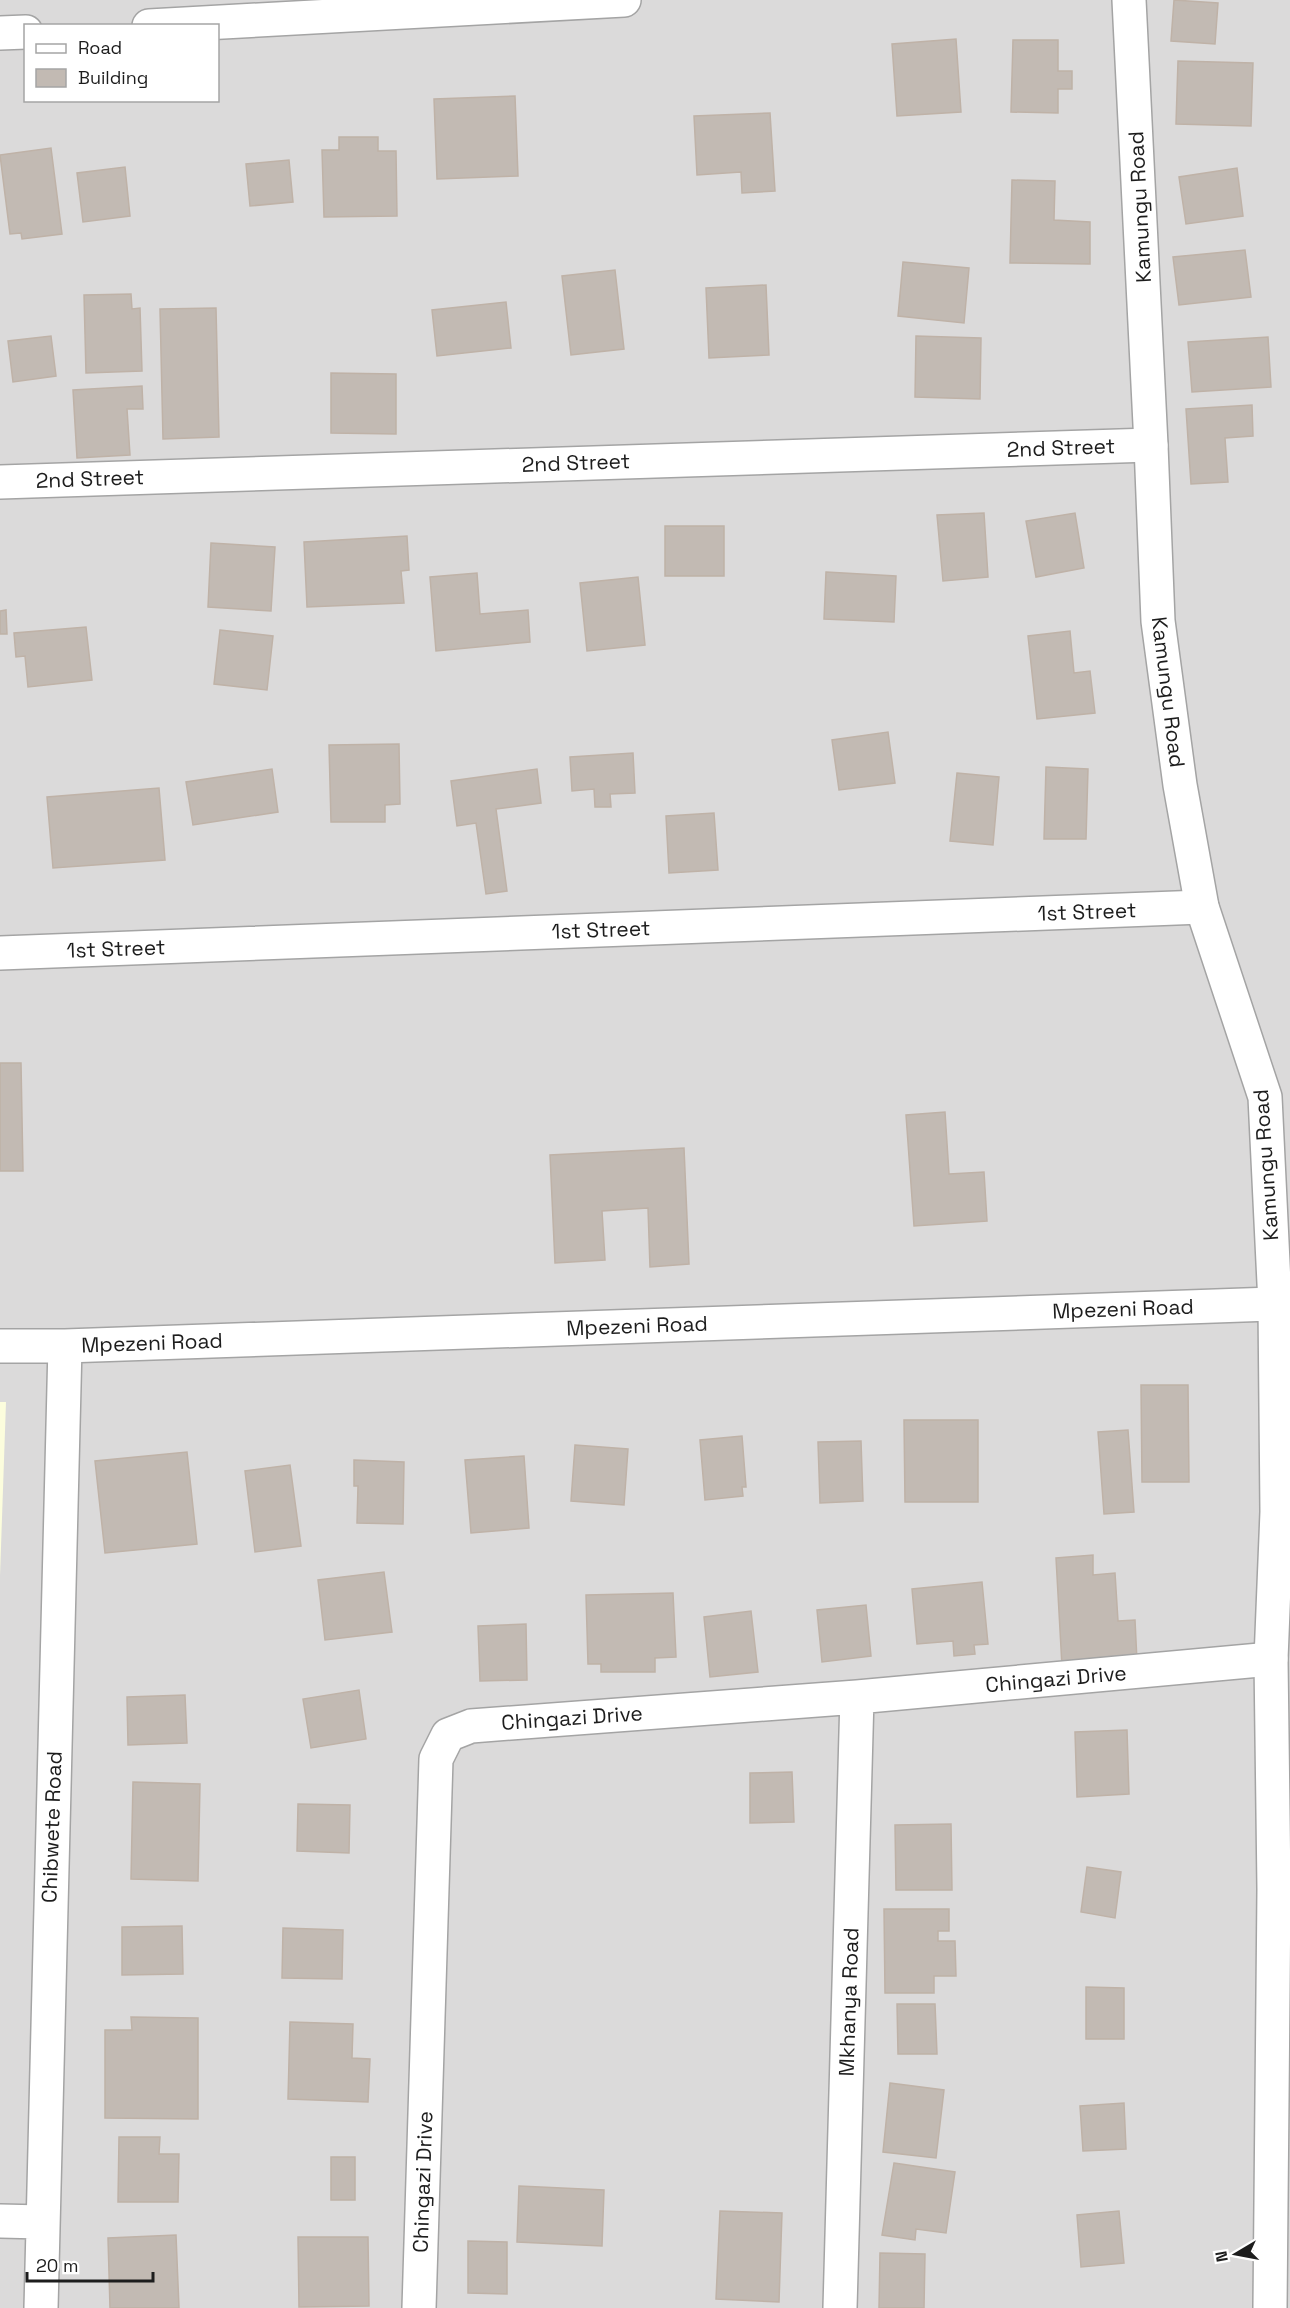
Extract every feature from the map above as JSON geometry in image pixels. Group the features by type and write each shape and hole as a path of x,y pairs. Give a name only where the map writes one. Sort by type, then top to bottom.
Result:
{"street":[{"path":"186,24 624,0"},
{"name":"Kamungu Road","path":"1129,0 1158,621 1180,785 1202,907 1277,1097 1275,1304 1284,1512 1271,1659 1282,1889 1270,2308"},
{"path":"0,33 24,32"},
{"name":"2nd Street","path":"0,482 1151,445"},
{"name":"1st Street","path":"0,953 1202,907"},
{"name":"Mpezeni Road","path":"0,1346 65,1346 1275,1304"},
{"name":"Chibwete Road","path":"41,2308 65,1346"},
{"name":"Chingazi Drive","path":"419,2308 436,1759 448,1735 471,1726 857,1697 1271,1659"},
{"name":"Mkhanya Road","path":"840,2308 857,1697"},
{"path":"0,2221 42,2222"}],"shaded area":[{"path":"0,0 1290,0 1290,2308 0,2308"},
{"path":"0,1402 6,1402 0,1576"}],"building":[{"path":"1174,0 1218,3 1215,44 1171,41"},
{"path":"956,39 961,112 897,116 892,44"},
{"path":"1013,40 1058,40 1058,71 1072,71 1072,89 1058,89 1058,113 1011,112"},
{"path":"1178,61 1253,63 1251,126 1176,124"},
{"path":"515,96 518,176 437,179 434,99"},
{"path":"770,113 775,191 742,193 741,172 697,175 694,116"},
{"path":"339,137 378,137 378,151 396,151 397,216 324,217 322,150 339,150"},
{"path":"51,148 62,234 22,239 21,233 10,234 0,155"},
{"path":"289,160 293,202 250,206 246,164"},
{"path":"125,167 130,216 83,222 77,173"},
{"path":"1237,168 1243,216 1186,224 1179,177"},
{"path":"1012,180 1055,181 1054,220 1090,222 1090,264 1010,263"},
{"path":"1245,250 1251,297 1179,305 1173,257"},
{"path":"903,262 969,268 964,323 898,316"},
{"path":"615,270 624,349 571,355 562,276"},
{"path":"766,285 769,355 709,358 706,288"},
{"path":"131,294 132,309 140,308 142,371 86,373 84,295"},
{"path":"506,302 511,348 437,356 432,310"},
{"path":"216,308 219,437 163,439 160,309"},
{"path":"51,336 56,376 13,382 8,341"},
{"path":"916,336 981,338 980,399 915,397"},
{"path":"1268,337 1271,387 1192,392 1188,342"},
{"path":"331,373 396,374 396,434 331,433"},
{"path":"142,386 143,409 127,409 130,455 77,458 73,390"},
{"path":"1252,405 1253,436 1225,438 1228,482 1191,484 1186,409"},
{"path":"984,513 988,577 943,581 937,515"},
{"path":"1075,513 1084,568 1036,577 1026,521"},
{"path":"665,526 724,526 724,576 665,576"},
{"path":"407,536 409,570 401,571 404,603 307,607 304,542"},
{"path":"211,543 275,547 271,611 208,607"},
{"path":"826,572 896,576 894,622 824,619"},
{"path":"477,573 480,614 528,610 530,642 436,651 430,577"},
{"path":"638,577 645,645 587,651 580,583"},
{"path":"6,610 7,634 0,634 0,611"},
{"path":"86,627 92,680 28,687 25,656 16,657 14,633"},
{"path":"220,630 273,636 267,690 214,684"},
{"path":"1070,631 1074,673 1090,671 1095,713 1037,719 1028,636"},
{"path":"888,732 895,783 839,790 832,740"},
{"path":"399,744 400,804 385,805 385,822 331,822 329,745"},
{"path":"633,753 635,793 610,794 611,807 595,807 594,789 572,791 570,757"},
{"path":"1046,767 1088,769 1086,839 1044,839"},
{"path":"272,769 278,812 193,825 186,782"},
{"path":"537,769 541,803 496,809 507,891 486,894 476,823 457,826 451,781"},
{"path":"957,773 999,777 993,845 950,841"},
{"path":"159,788 165,860 53,868 47,797"},
{"path":"714,813 718,870 669,873 666,816"},
{"path":"0,1063 21,1063 23,1171 0,1171"},
{"path":"945,1112 949,1174 984,1172 987,1221 914,1226 906,1115"},
{"path":"684,1148 689,1264 650,1267 648,1208 602,1211 605,1260 555,1263 550,1155"},
{"path":"1141,1385 1188,1385 1189,1482 1142,1482"},
{"path":"904,1420 978,1420 978,1502 905,1502"},
{"path":"1128,1430 1134,1512 1104,1514 1098,1432"},
{"path":"742,1436 746,1487 742,1487 743,1496 705,1500 700,1440"},
{"path":"861,1441 863,1501 820,1503 818,1442"},
{"path":"575,1445 628,1449 624,1505 571,1501"},
{"path":"187,1452 197,1544 105,1553 95,1461"},
{"path":"524,1456 529,1528 471,1533 465,1460"},
{"path":"354,1460 404,1462 403,1524 357,1523 358,1486 354,1486"},
{"path":"290,1465 301,1546 255,1552 245,1471"},
{"path":"1093,1555 1093,1575 1115,1573 1118,1621 1135,1620 1137,1661 1062,1666 1056,1558"},
{"path":"384,1572 392,1632 325,1640 318,1580"},
{"path":"982,1582 988,1644 974,1645 975,1654 954,1656 953,1641 917,1644 912,1589"},
{"path":"673,1593 676,1657 655,1658 655,1672 601,1672 601,1664 588,1664 586,1595"},
{"path":"866,1605 871,1656 822,1662 817,1610"},
{"path":"751,1611 758,1672 710,1677 704,1617"},
{"path":"526,1624 527,1680 480,1681 478,1626"},
{"path":"359,1690 366,1739 311,1748 303,1699"},
{"path":"185,1695 187,1743 128,1745 127,1697"},
{"path":"1127,1730 1129,1794 1077,1797 1075,1732"},
{"path":"792,1772 794,1822 750,1823 750,1773"},
{"path":"133,1782 200,1784 198,1881 131,1879"},
{"path":"298,1804 350,1805 349,1853 297,1851"},
{"path":"951,1824 952,1890 896,1890 895,1825"},
{"path":"1087,1867 1121,1872 1115,1918 1081,1912"},
{"path":"884,1909 949,1909 949,1931 938,1931 938,1941 955,1941 956,1976 934,1976 934,1993 885,1993"},
{"path":"182,1926 183,1974 122,1975 122,1927"},
{"path":"283,1928 343,1930 342,1979 282,1978"},
{"path":"1086,1987 1124,1988 1124,2039 1086,2039"},
{"path":"897,2004 935,2004 937,2054 898,2054"},
{"path":"131,2017 198,2018 198,2119 105,2118 105,2030 132,2030"},
{"path":"290,2022 353,2024 352,2058 370,2059 368,2102 288,2099"},
{"path":"890,2083 944,2090 936,2158 883,2152"},
{"path":"1124,2103 1126,2149 1083,2151 1080,2106"},
{"path":"119,2137 160,2137 159,2154 179,2154 178,2202 118,2202"},
{"path":"331,2157 355,2157 355,2200 331,2200"},
{"path":"894,2163 955,2172 946,2233 916,2229 915,2240 882,2235"},
{"path":"519,2186 604,2190 602,2246 517,2242"},
{"path":"720,2211 782,2213 779,2302 716,2299"},
{"path":"1119,2211 1124,2263 1081,2267 1077,2215"},
{"path":"176,2235 179,2308 110,2308 108,2238"},
{"path":"298,2237 368,2237 369,2306 299,2307"},
{"path":"468,2241 507,2242 507,2294 468,2293"},
{"path":"880,2253 925,2254 924,2308 879,2308"}]}
